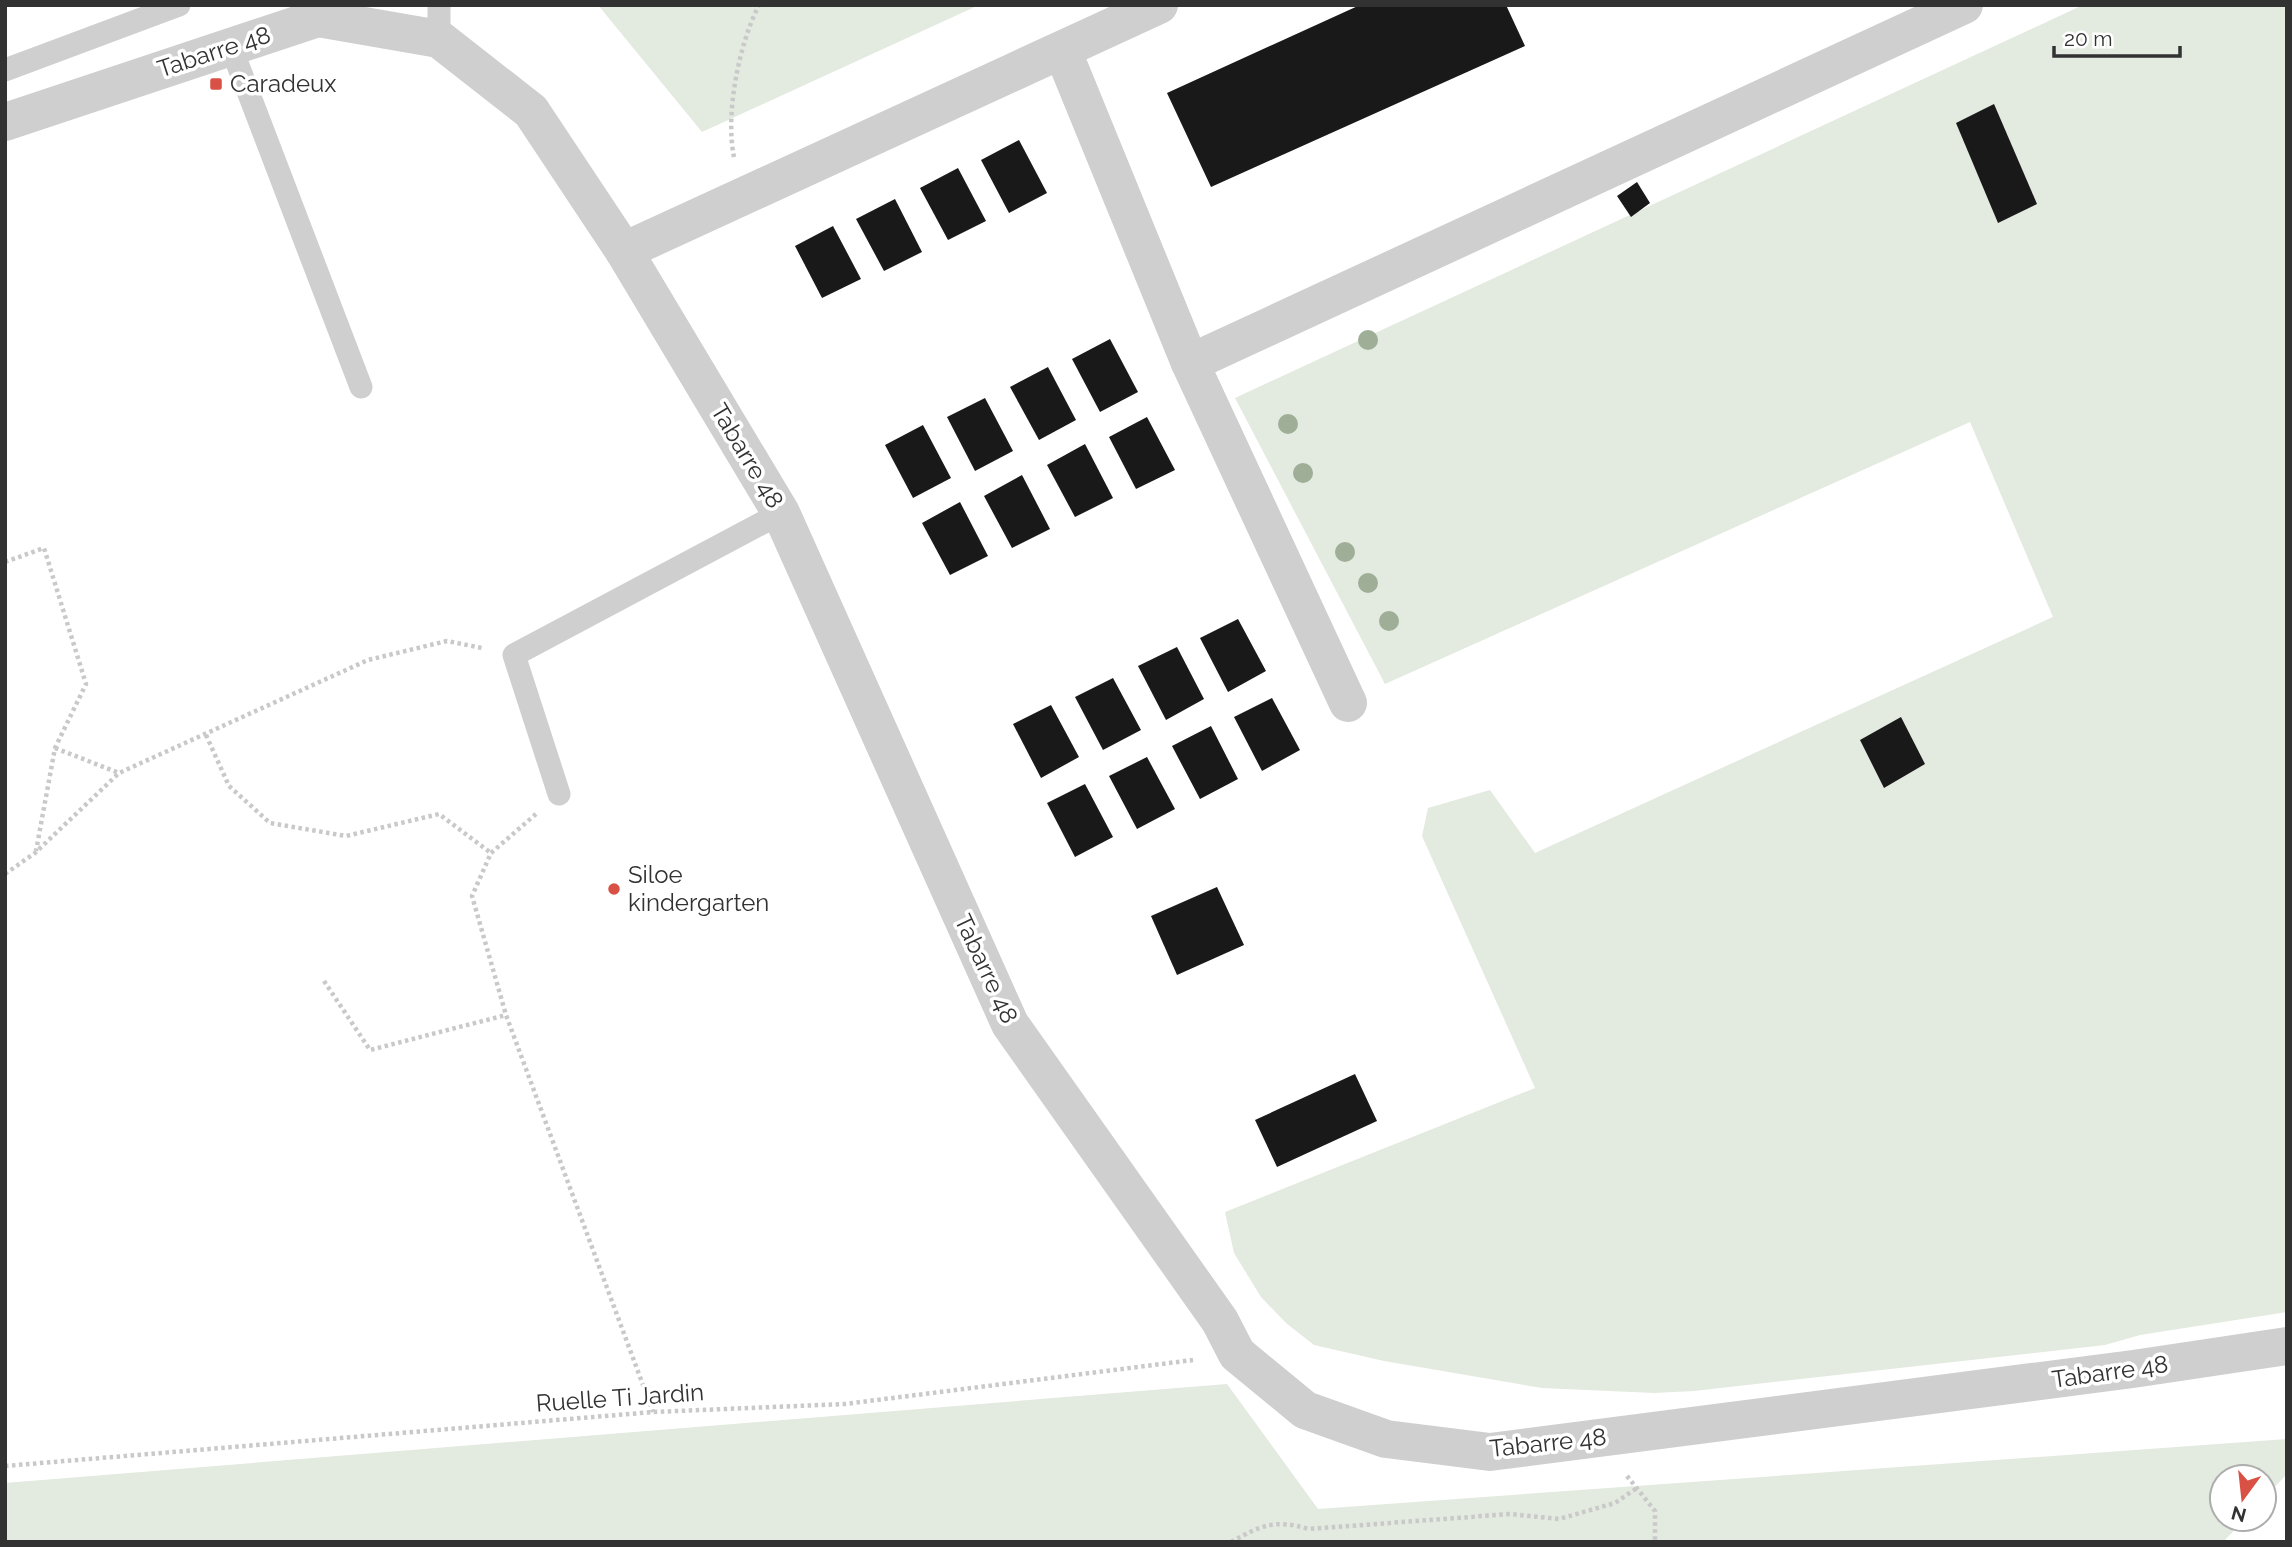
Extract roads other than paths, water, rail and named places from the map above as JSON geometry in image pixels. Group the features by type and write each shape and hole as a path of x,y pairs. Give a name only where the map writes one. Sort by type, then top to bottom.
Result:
{"street":[{"path":"624,251 1063,52 1159,5"},
{"path":"1190,363 1964,5"},
{"name":"Tabarre 48","path":"5,122 318,18 439,22 531,111 624,251 781,513 1010,1024 1220,1321 1237,1354 1305,1410 1386,1439 1490,1452 2133,1369 2287,1346"},
{"path":"1063,52 1190,363 1348,703"}],"lane":[{"path":"5,70 179,5"},
{"path":"231,47 360,387"},
{"path":"559,794 514,655 781,513"}],"place":[{"name":"Caradeux","path":"216,84"},
{"name":"Siloe kindergarten","path":"614,889"}]}
